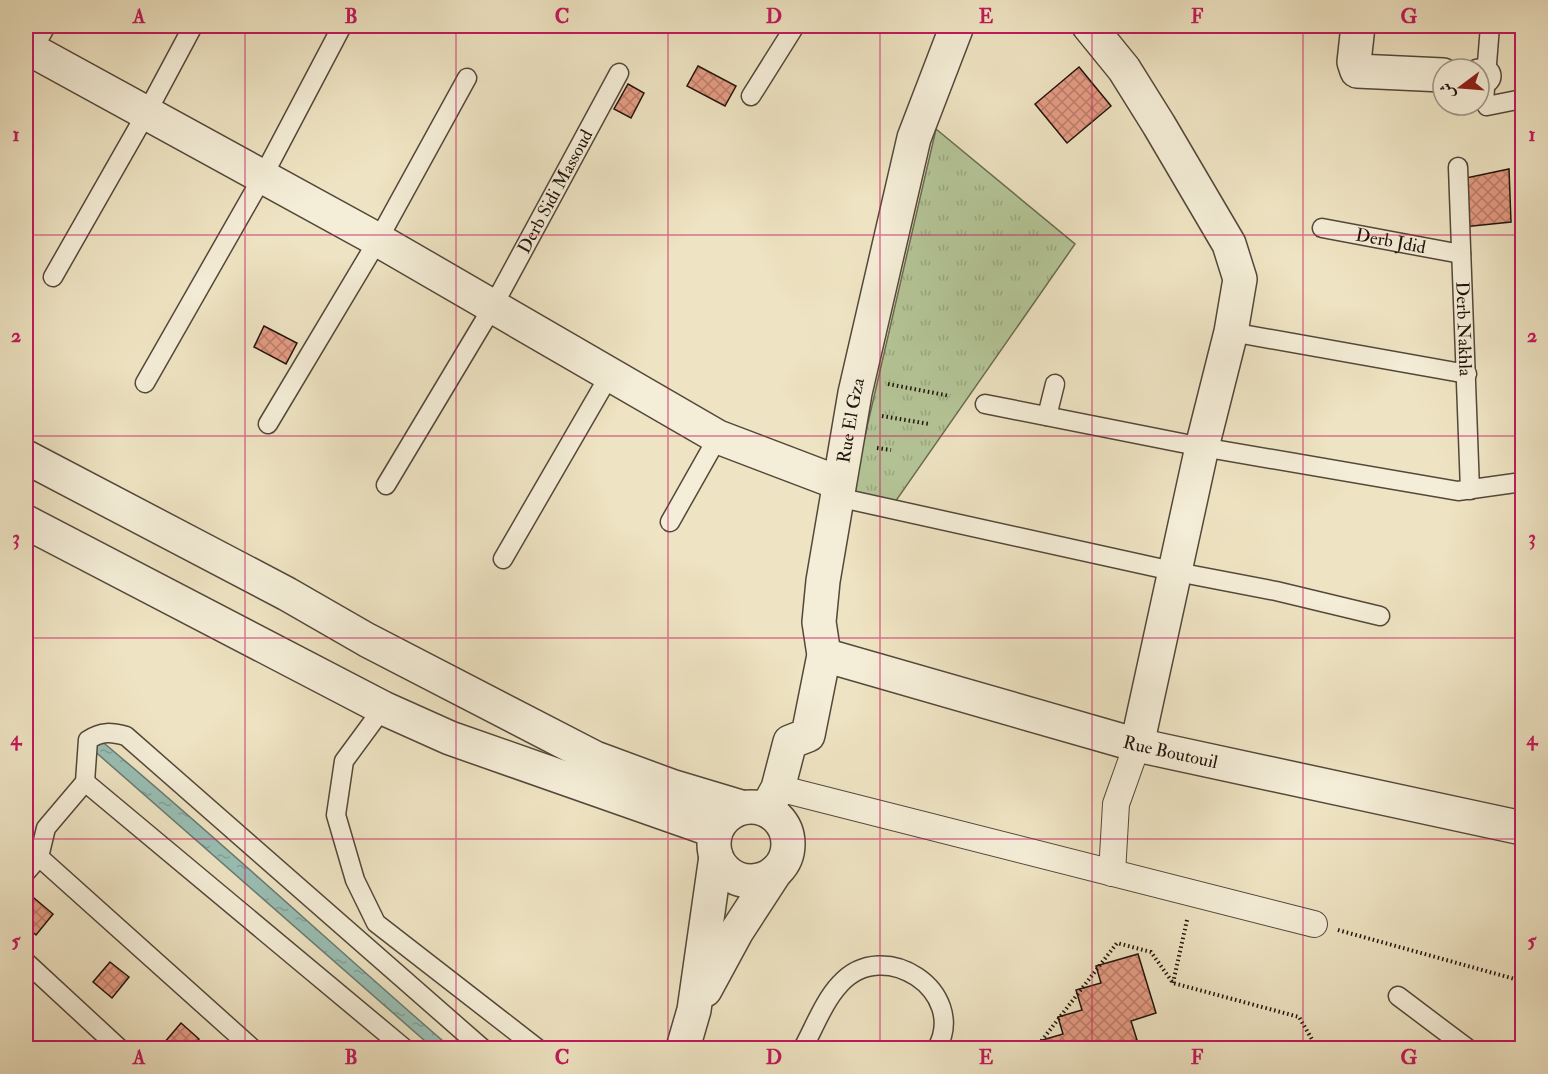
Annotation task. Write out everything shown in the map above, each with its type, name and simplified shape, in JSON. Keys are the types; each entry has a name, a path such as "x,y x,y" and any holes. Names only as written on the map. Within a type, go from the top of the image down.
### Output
{"street":[{"name":"Rue El Gza","path":"762,802 790,742 808,735 824,655 819,622 838,490 858,378 914,138 957,26"},
{"path":"1089,26 1124,69 1229,244 1240,279 1231,332 1202,447 1177,572 1137,746 1116,804 1112,873"},
{"path":"1359,26 1354,62 1357,71 1431,74"},
{"path":"32,46 378,240 609,376 718,437 838,490"},
{"path":"26,457 287,594 367,640 595,758 670,786 762,802 1112,873 1314,924"},
{"path":"26,522 383,708 450,738 716,844"},
{"name":"Rue Boutouil","path":"824,655 1137,746 1522,828"},
{"path":"683,1048 694,1010 716,844 726,816 762,802"},
{"path":"694,1010 737,932 784,860 788,846 785,831 778,819 762,802"},
{"path":"716,844 724,869 735,877 750,881 763,879 776,871"}],"lane":[{"path":"53,277 193,26"},
{"path":"145,383 263,176 342,26"},
{"path":"751,96 795,26"},
{"path":"1485,57 1490,26"},
{"name":"Derb Sidi Massoud","path":"386,485 492,308 619,73"},
{"path":"268,424 378,240 467,78"},
{"path":"1491,105 1522,99"},
{"name":"Derb Nakhla","path":"1458,167 1470,490"},
{"name":"Derb Jdid","path":"1322,228 1461,254"},
{"path":"1231,332 1467,374"},
{"path":"502,559 609,376"},
{"path":"1047,416 1055,384"},
{"path":"985,404 1202,447 1438,488 1470,490 1522,482"},
{"path":"670,522 718,437"},
{"path":"838,490 1177,572 1276,591 1380,616"},
{"path":"383,708 344,761 336,815 355,880 376,923 537,1048"},
{"path":"26,872 39,857 46,828 85,782 88,740 98,734 111,732 126,736 482,1048"},
{"path":"85,782 404,1048"},
{"path":"39,857 252,1048"},
{"path":"26,962 119,1048"},
{"path":"803,1048 840,984 861,969 886,965 903,968 918,976 932,989 940,1006 943,1025 937,1048"},
{"path":"1398,996 1467,1048"}],"path":[{"path":"858,378 950,396"},
{"path":"875,414 929,424"},
{"path":"1314,924 1522,981"},
{"path":"1173,983 1183,942"},
{"path":"1036,1048 1117,943 1151,951 1173,983 1299,1017 1317,1048"}],"green space":[{"path":"936,129 1075,244 893,505 851,496"}],"water":[{"path":"99,739 451,1048 433,1048 91,748"}],"building":[{"path":"698,66 736,86 725,106 687,86"},
{"path":"1079,67 1111,106 1067,143 1035,104"},
{"path":"628,84 644,93 631,118 614,109"},
{"path":"1509,169 1511,222 1463,227 1461,179"},
{"path":"264,326 297,343 286,364 254,347"},
{"path":"34,898 53,914 36,935 26,926 26,909"},
{"path":"1138,954 1156,1013 1131,1021 1137,1040 1114,1048 1041,1048 1039,1041 1063,1034 1058,1017 1082,1010 1076,990 1101,983 1096,966"},
{"path":"110,962 129,977 112,998 93,982"},
{"path":"181,1023 199,1039 191,1048 170,1048 164,1043"},
{"path":"1233,1043 1295,1046 1295,1048 1233,1048"}]}
